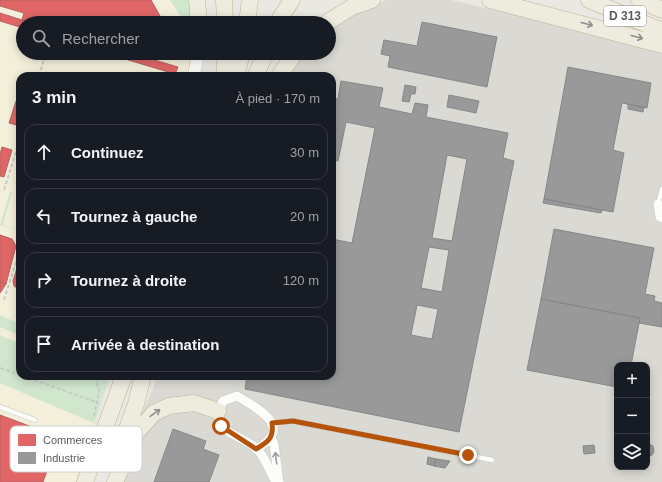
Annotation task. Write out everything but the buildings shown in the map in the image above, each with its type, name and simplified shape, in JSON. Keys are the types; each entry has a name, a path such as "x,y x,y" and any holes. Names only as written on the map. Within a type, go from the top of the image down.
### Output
{"highway":[{"path":"197,0 198,16"},
{"path":"224,0 225,16"},
{"path":"248,16 250,0"},
{"path":"282,16 292,0"},
{"path":"336,17 352,7 372,0"},
{"path":"490,0 662,44"},
{"path":"509,0 562,18"},
{"name":"D 313","path":"589,0 662,31"},
{"name":"D 313","path":"639,0 662,10"},
{"path":"224,72 225,60"},
{"path":"237,72 240,60"},
{"path":"258,72 262,60"},
{"path":"281,72 290,60"},
{"path":"100,426 105,405 122,380"},
{"path":"128,426 136,404 142,380"},
{"path":"136,404 149,380"},
{"path":"142,426 154,413 169,406 194,402 218,411"},
{"path":"85,482 88,472"},
{"path":"107,482 111,472"},
{"path":"115,482 119,472"}],"street":[{"path":"195,72 197,60"},
{"path":"658,204 660,217 662,218"},
{"path":"256,449 268,442 271,438 273,431 272,423 268,416 237,396 223,401 218,411 218,418 221,426 256,449 277,482"},
{"path":"271,438 274,444 277,482"}],"lane":[{"path":"658,204 662,189"},
{"path":"0,407 35,420"},
{"path":"272,423 293,421 492,460"}],"path":[{"path":"40,72 44,60"},
{"path":"4,190 16,152"},
{"path":"4,300 16,261"},
{"path":"0,368 16,374"},
{"path":"33,380 105,405"},
{"path":"96,380 105,405"},
{"path":"93,418 105,405"}],"shaded area":[{"path":"0,0 170,0 180,16 16,16 16,60 197,60 195,72 16,72 16,361 0,353"},
{"path":"387,0 451,0 615,38 662,54 662,482 113,482 117,472 142,472 142,426 137,426 156,380 336,380 336,72 289,72 297,60 336,60 336,20"},
{"path":"0,383 94,423 93,426 10,426 10,472 78,472 75,482 0,482"}],"green space":[{"path":"170,0 193,0 195,16 180,16"},
{"path":"10,192 12,192 3,225 16,230 0,225"},
{"path":"0,315 16,322 16,334 0,327"},
{"path":"0,335 16,342 16,380 109,380 94,423 0,383"}],"route":[{"path":"221,426 256,449 268,442 271,438 273,431 272,423 279,421 293,421 468,455"}]}
